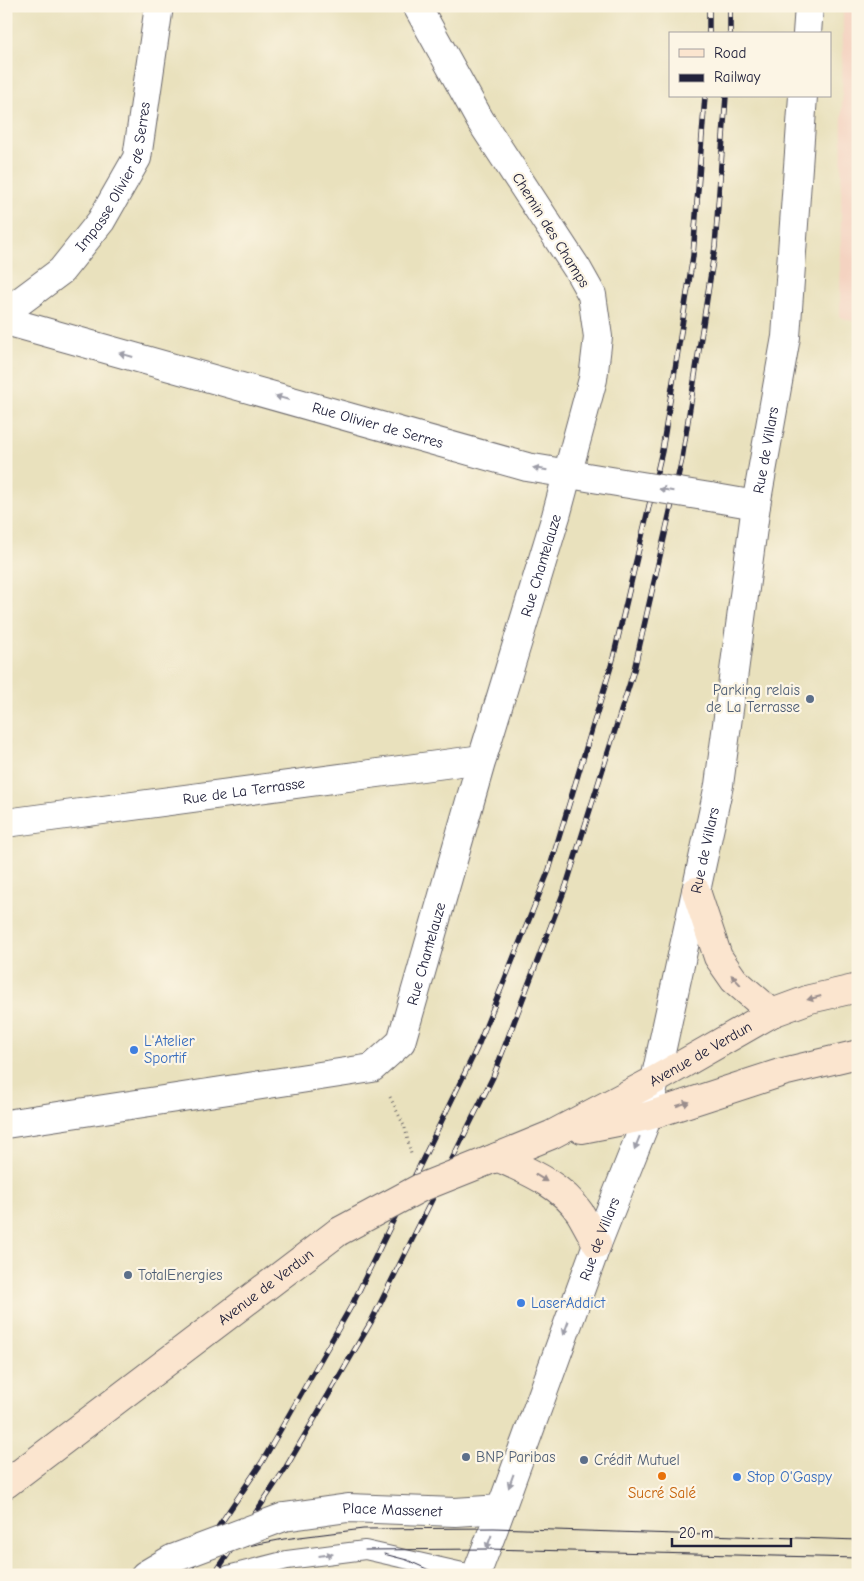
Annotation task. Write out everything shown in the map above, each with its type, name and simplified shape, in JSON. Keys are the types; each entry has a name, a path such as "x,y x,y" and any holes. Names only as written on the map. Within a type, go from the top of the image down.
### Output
{"main road":[{"path":"696,891 718,957 734,980 772,1013"},
{"name":"Avenue de Verdun","path":"6,1484 338,1232 420,1188 551,1135 656,1080 772,1013 810,999 858,988"},
{"name":"Avenue de Verdun","path":"551,1135 648,1116 783,1072 858,1054"},
{"path":"494,1159 536,1175 562,1192 579,1212 597,1244"}],"street":[{"name":"Impasse Olivier de Serres","path":"6,312 61,271 101,221 137,158 159,6"},
{"name":"Chemin des Champs","path":"417,6 480,120 578,270 592,295 598,337 593,379 567,474"},
{"path":"807,32 809,6"},
{"name":"Rue de Villars","path":"476,1575 597,1244 648,1116 656,1080 718,785 756,505 786,337 803,98"},
{"name":"Rue Olivier de Serres","path":"6,321 527,467 756,505"},
{"name":"Rue Chantelauze","path":"6,1124 372,1068 401,1042 482,759 567,474"},
{"name":"Rue de La Terrasse","path":"6,824 482,759"},
{"name":"Place Massenet","path":"145,1575 172,1559 284,1517 348,1508 456,1512 501,1509"}],"lane":[{"path":"228,1575 287,1560 365,1550 476,1575"}],"path":[{"path":"390,1097 405,1128"}],"shaded area":[{"path":"843,6 858,6 858,323 840,317"}],"tram line":[{"path":"163,1575 222,1551 284,1539 363,1529 494,1528 858,1540"},
{"path":"365,1550 487,1549 858,1558"},
{"path":"384,1554 407,1560 440,1575"}],"railway":[{"path":"709,6 709,32"},
{"path":"730,6 730,32"},
{"path":"186,1575 262,1462 353,1303 477,1048 549,870 612,663 662,451 693,256 705,98"},
{"path":"214,1575 285,1469 371,1322 493,1077 566,886 634,670 682,459 715,247 726,98"}],"place":[{"name":"Parking relais de La Terrasse","path":"810,699"},
{"name":"L'Atelier Sportif","path":"134,1050"},
{"name":"TotalEnergies","path":"128,1275"},
{"name":"LaserAddict","path":"521,1303"},
{"name":"BNP Paribas","path":"466,1457"},
{"name":"Crédit Mutuel","path":"584,1460"},
{"name":"Sucré Salé","path":"662,1476"},
{"name":"Stop O'Gaspy","path":"737,1477"}]}
